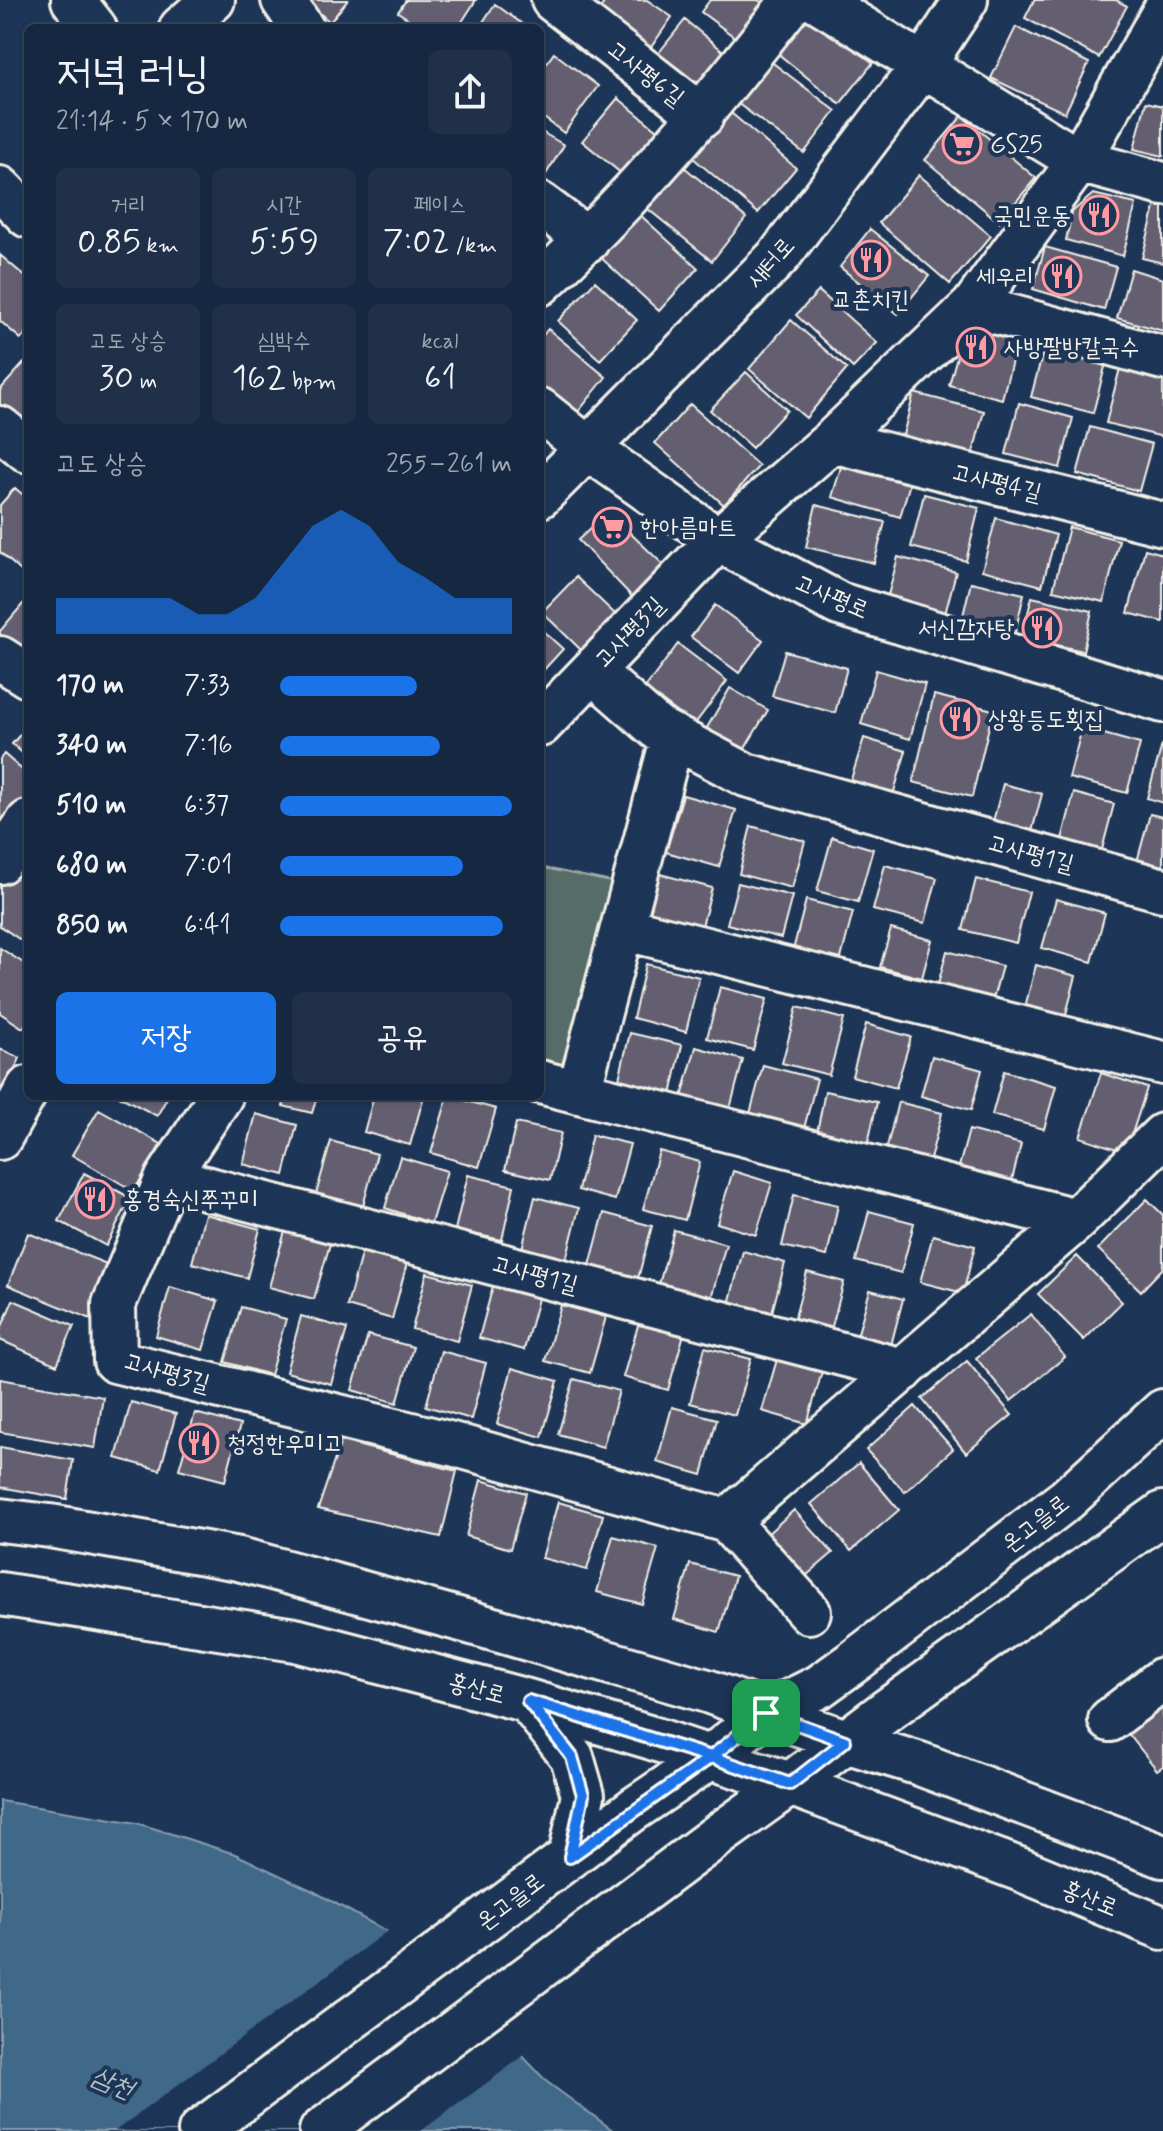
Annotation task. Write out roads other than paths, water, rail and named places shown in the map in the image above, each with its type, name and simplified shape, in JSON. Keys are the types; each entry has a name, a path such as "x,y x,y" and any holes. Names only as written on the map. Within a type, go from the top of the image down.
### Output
{"street":[{"path":"73,0 92,24"},
{"path":"186,24 213,0"},
{"path":"283,0 299,24"},
{"name":"고사평6길","path":"553,0 702,116"},
{"name":"고사평6길","path":"544,280 588,240 702,116 793,0"},
{"path":"817,0 1079,161 1163,184"},
{"name":"새터로","path":"544,492 779,256 924,64 966,0"},
{"path":"718,540 832,441 973,306 1079,161 1163,13"},
{"path":"544,207 588,240"},
{"path":"973,306 1163,358"},
{"name":"고사평로","path":"544,413 589,449 718,540 839,604 1163,701"},
{"name":"고사평4길","path":"832,441 1163,524"},
{"name":"고사평3길","path":"544,721 718,540"},
{"path":"0,658 24,673"},
{"name":"고사평1길","path":"592,671 657,728 746,775 1163,890"},
{"path":"673,736 622,928 559,1087 1076,1220"},
{"path":"622,928 1163,1063"},
{"path":"0,1138 24,1095"},
{"name":"고사평3길","path":"218,1100 167,1178 114,1304 115,1361 452,1444 727,1521"},
{"path":"809,1612 727,1521 1076,1220 1163,1135"},
{"name":"고사평1길","path":"167,1178 903,1370"},
{"name":"온고을로","path":"200,2131 634,1809 711,1757 766,1713 820,1686 868,1651 1067,1499 1163,1411"},
{"path":"321,2131 845,1741 1163,1513"},
{"path":"0,1520 239,1559 469,1622 692,1687 920,1764 1112,1834 1163,1856"},
{"name":"홍산로","path":"0,1594 295,1640 528,1701 790,1784 1019,1869 1163,1928"},
{"path":"1110,1720 1163,1679"},
{"path":"528,1701 572,1757 583,1795 570,1857"}],"water":[{"name":"삼천","path":"0,1801 137,1823 235,1854 313,1891 388,1932 448,1976 547,2082 614,2131 0,2131"}],"place":[{"name":"GS25","path":"962,144"},
{"name":"국민운동","path":"1099,215"},
{"name":"교촌치킨","path":"871,260"},
{"name":"세우리","path":"1062,276"},
{"name":"사방팔방칼국수","path":"976,347"},
{"name":"한아름마트","path":"612,527"},
{"name":"서신감자탕","path":"1042,628"},
{"name":"상왕등도횟집","path":"960,719"},
{"name":"홍경숙신쭈꾸미","path":"95,1199"},
{"name":"청정한우미고","path":"199,1443"}]}
